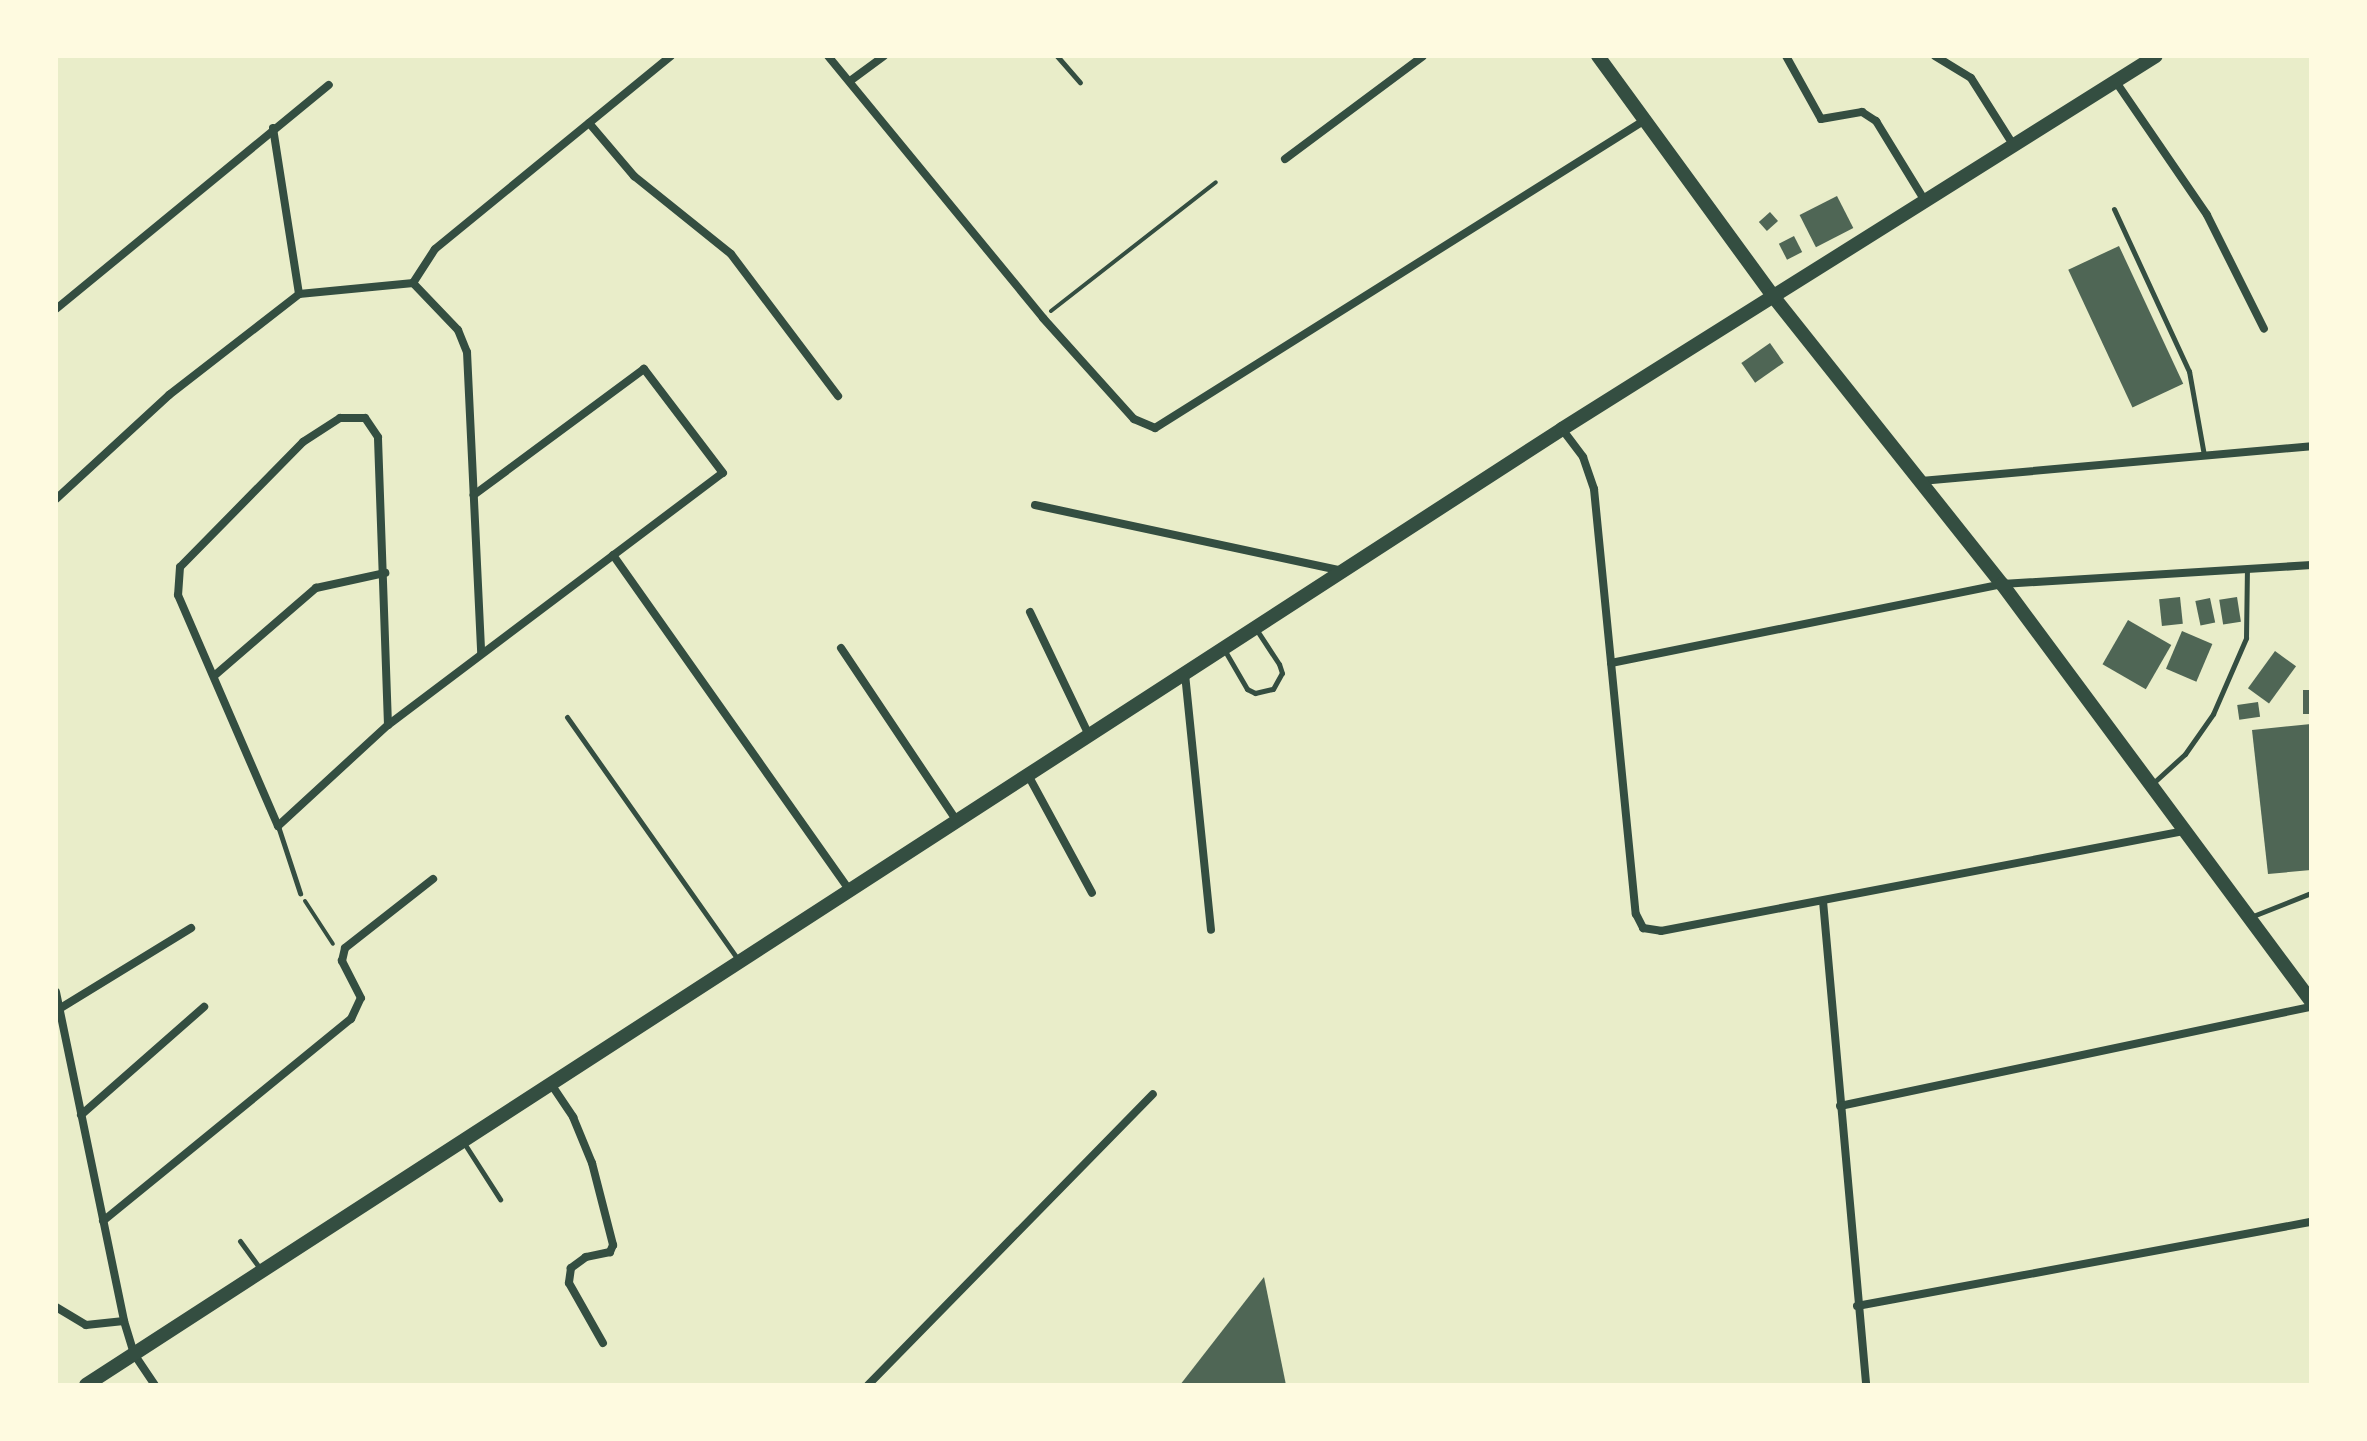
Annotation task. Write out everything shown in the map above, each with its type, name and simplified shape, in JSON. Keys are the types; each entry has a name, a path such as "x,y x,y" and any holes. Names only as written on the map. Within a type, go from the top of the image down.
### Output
{"street":[{"path":"413,283 435,249 671,56"},
{"path":"828,56 1043,318 1134,419 1147,427 1162,426 1645,120"},
{"path":"850,81 884,56"},
{"path":"1285,159 1423,56"},
{"path":"1598,56 1772,295 2002,584 2311,1004 1840,1106"},
{"path":"1786,56 1821,119 1862,112 1876,121 1925,201"},
{"path":"1935,56 1971,78 2014,146"},
{"path":"86,1385 1562,429 2116,82 2138,61 2156,56"},
{"path":"2116,82 2207,215 2264,329"},
{"path":"56,309 329,85"},
{"path":"589,123 634,176 731,254 838,396"},
{"path":"273,128 299,294"},
{"path":"56,499 169,395 299,294 413,283"},
{"path":"413,283 464,341 481,654"},
{"path":"388,725 378,437 374,426 353,415 303,442 185,558 177,577 178,595 278,826 388,725 723,473 644,369 474,495"},
{"path":"1562,429 1583,457 1594,489 1636,914 1643,928 1661,931 2184,831"},
{"path":"1921,481 2311,446"},
{"path":"1035,505 1343,571"},
{"path":"613,555 849,890"},
{"path":"1611,663 2002,584 2311,565"},
{"path":"214,676 316,588 385,573"},
{"path":"1030,612 1089,735"},
{"path":"841,648 957,821"},
{"path":"1185,674 1211,930"},
{"path":"1028,775 1092,893"},
{"path":"103,1221 351,1019 361,998 342,955 350,942 433,879"},
{"path":"1823,901 1866,1385"},
{"path":"59,1009 191,928"},
{"path":"56,992 124,1321 134,1354 155,1385"},
{"path":"81,1115 204,1007"},
{"path":"551,1084 573,1117 592,1163 613,1245 610,1252 586,1257 571,1268 569,1283 603,1343"},
{"path":"868,1385 1153,1094"},
{"path":"1857,1306 2311,1222"},
{"path":"56,1307 86,1325 124,1321"}],"lane":[{"path":"1057,56 1080,82"},
{"path":"2114,209 2189,371 2204,455"},
{"path":"2150,785 2185,754 2213,714 2246,638 2247,569"},
{"path":"1224,649 1247,689 1255,693 1273,689 1282,673 1255,628"},
{"path":"567,717 740,962"},
{"path":"278,826 300,893"},
{"path":"2249,918 2311,893"},
{"path":"463,1141 500,1199"},
{"path":"240,1241 261,1271"}],"path":[{"path":"1043,318 1216,182"},
{"path":"300,893 342,955"}],"building":[{"path":"1837,196 1853,228 1816,247 1800,215"},
{"path":"1770,212 1778,221 1767,231 1759,222"},
{"path":"1794,236 1802,252 1787,260 1779,244"},
{"path":"2119,246 2183,384 2132,407 2068,270"},
{"path":"1770,343 1784,363 1755,383 1741,363"},
{"path":"2180,597 2183,624 2162,626 2159,599"},
{"path":"2237,597 2241,622 2223,625 2219,600"},
{"path":"2210,598 2215,622 2201,626 2195,601"},
{"path":"2128,620 2171,645 2146,689 2102,664"},
{"path":"2182,631 2212,644 2196,682 2166,669"},
{"path":"2275,651 2296,666 2269,703 2248,688"},
{"path":"2303,690 2311,690 2311,714 2303,714"},
{"path":"2258,702 2260,717 2239,720 2237,705"},
{"path":"2311,724 2311,870 2268,874 2252,730"},
{"path":"1264,1277 1286,1385 1180,1385"}]}
